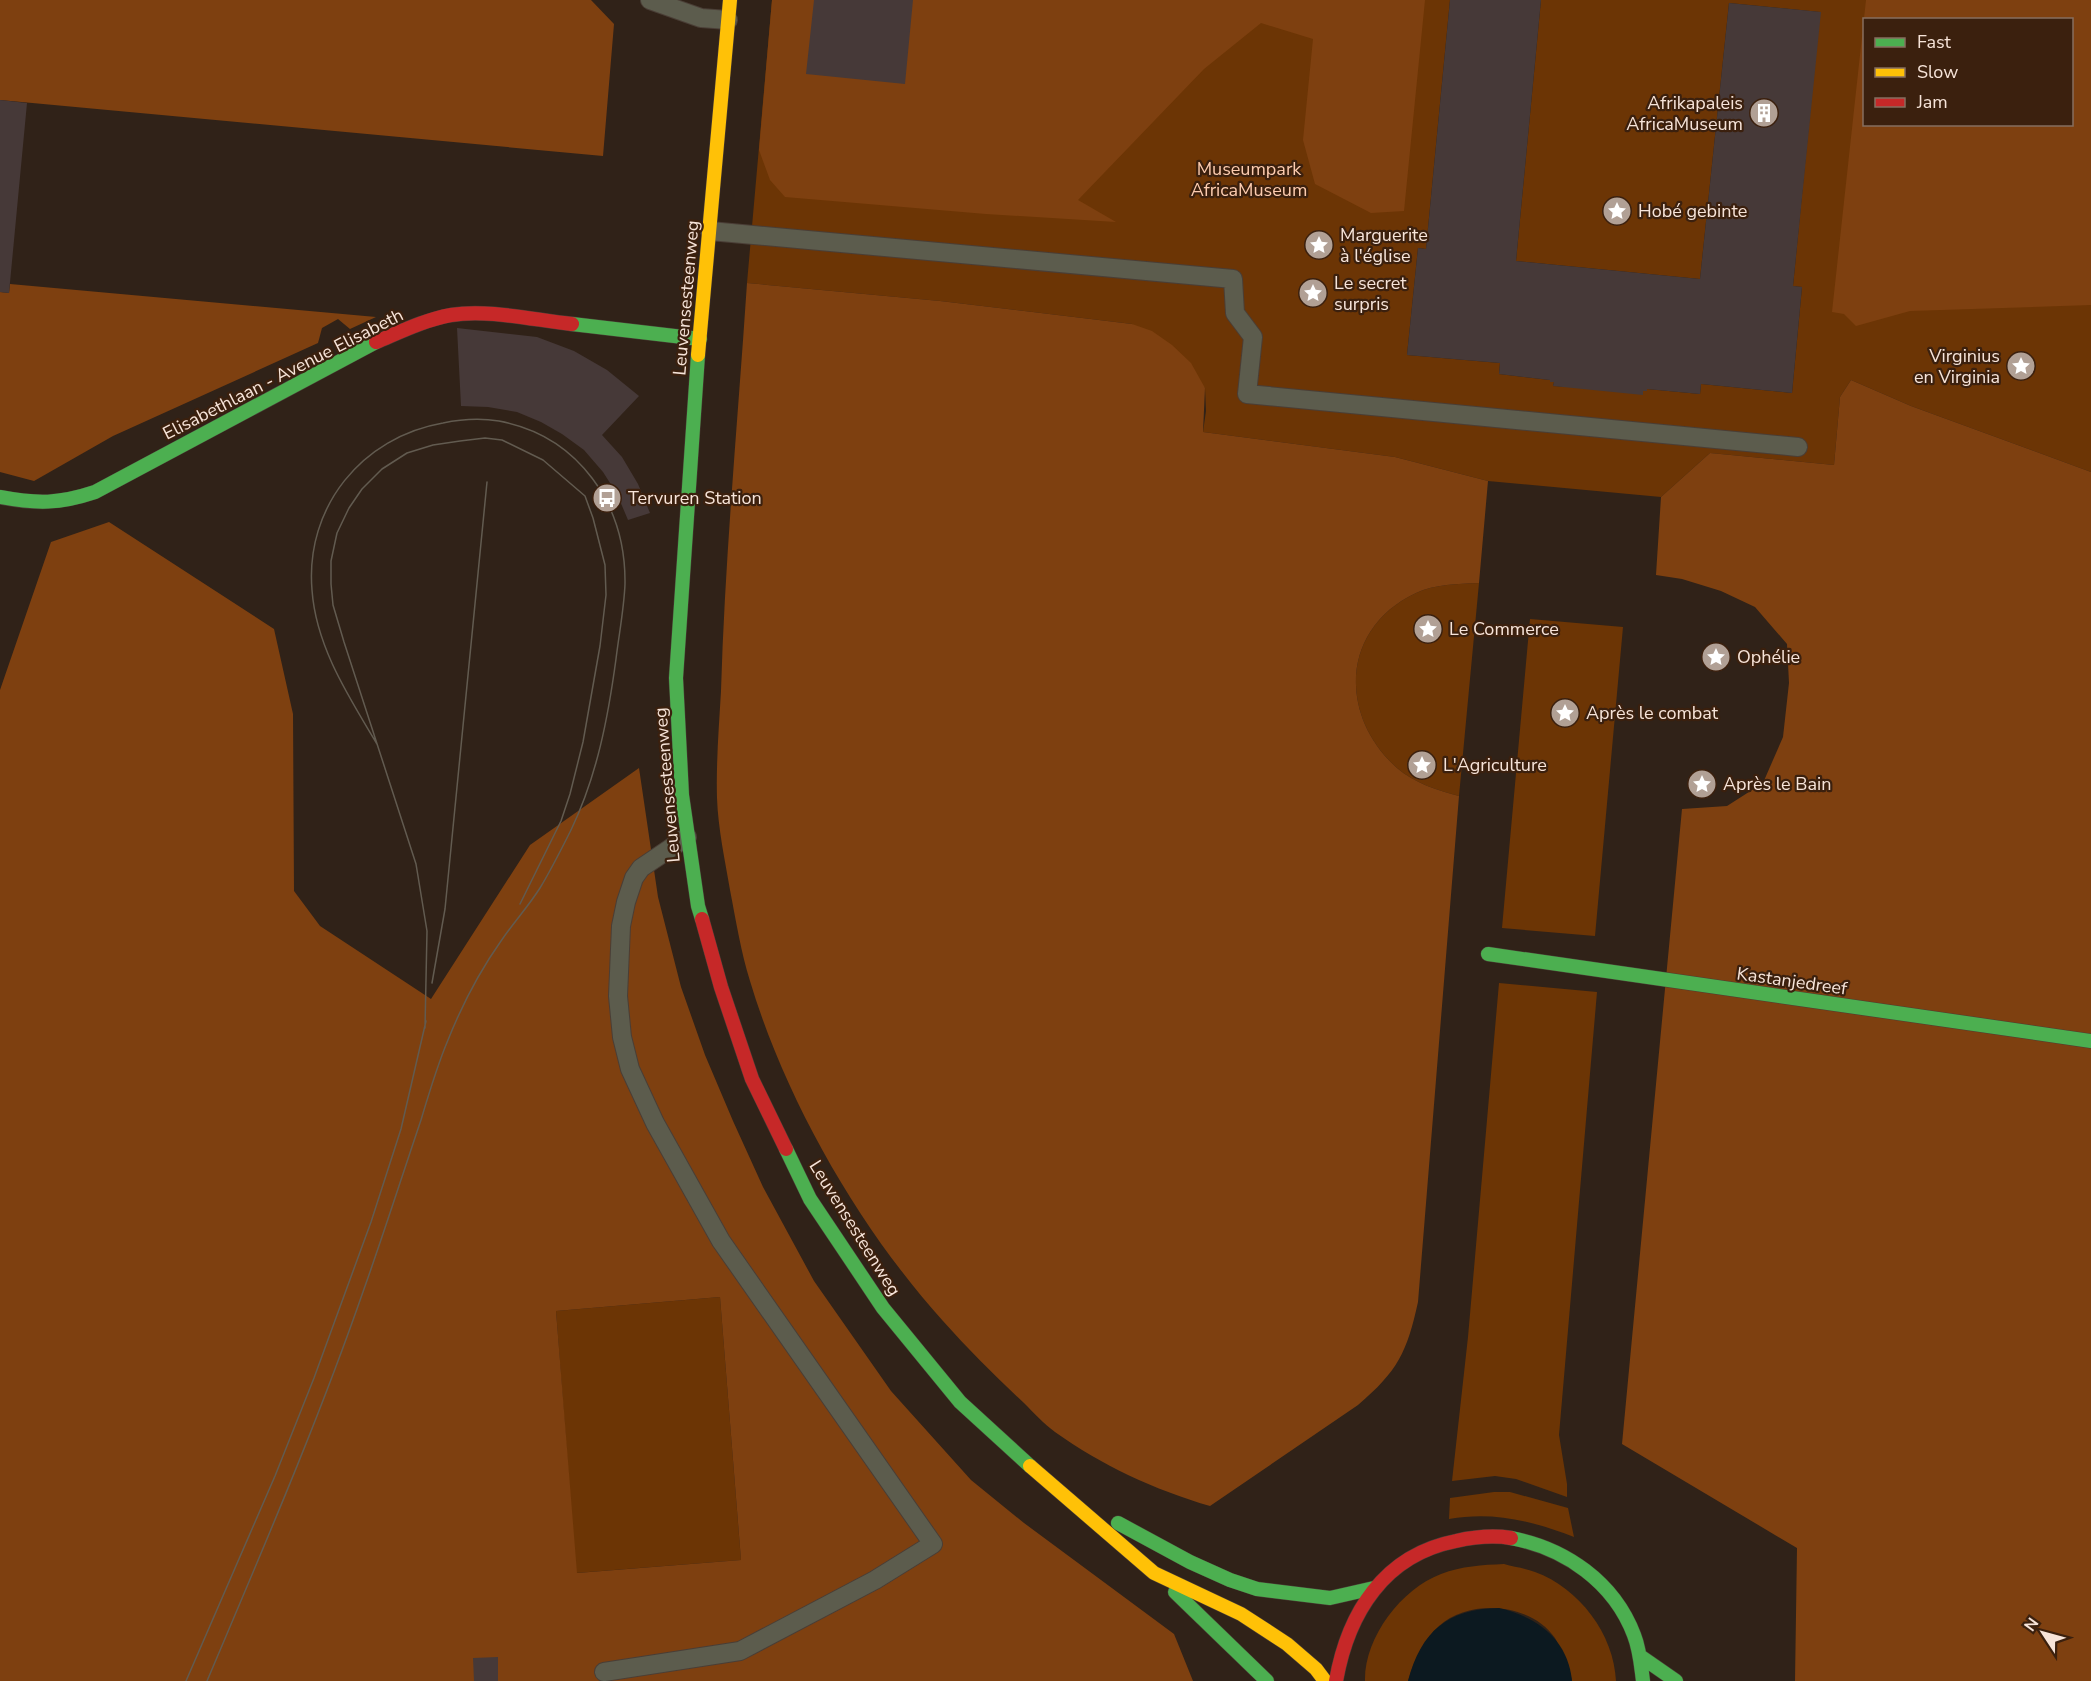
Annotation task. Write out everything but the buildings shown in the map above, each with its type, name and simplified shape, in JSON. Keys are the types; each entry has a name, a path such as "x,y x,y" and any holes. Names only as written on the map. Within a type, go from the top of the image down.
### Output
{"main road":[{"name":"Leuvensesteenweg","path":"730,0 693,415 676,678 682,795 698,906 721,987 752,1079 810,1198 842,1250 883,1308 960,1402 1008,1447 1154,1572 1241,1614 1287,1644 1316,1669 1325,1681"},
{"name":"Elisabethlaan - Avenue Elisabeth","path":"0,497 37,505 55,504 95,492 374,343 426,321 452,315 482,314 700,339"},
{"name":"Kastanjedreef","path":"1488,954 2091,1041"},
{"name":"Leuvensesteenweg","path":"1058,1490 1190,1562 1257,1589 1330,1598 1374,1588"},
{"path":"1336,1681 1345,1638 1358,1612 1374,1588 1399,1565 1429,1548 1465,1538 1502,1536 1539,1544 1573,1560 1602,1583 1619,1605 1632,1630 1640,1656 1643,1681"},
{"path":"1154,1572 1267,1681"},
{"path":"1640,1656 1676,1681"}],"lane":[{"path":"650,0 702,18 728,20"},
{"path":"710,231 1233,279 1235,313 1253,337 1247,394 1798,447"},
{"path":"604,1672 740,1651 875,1580 933,1544 721,1241 655,1123 630,1069 622,1037 618,996 621,926 626,902 634,878 641,868 687,837"}],"green space":[{"name":"Museumpark AfricaMuseum","path":"772,0 1450,0 1426,249 1418,248 1407,355 1500,363 1499,374 1550,380 1554,382 1553,386 1647,391 1647,389 1700,394 1701,384 1792,393 1802,287 1793,286 1820,12 1729,3 1700,279 1516,261 1541,0 2091,0 2091,472 1911,406 1851,380 1840,397 1834,465 1710,453 1661,497 1488,481 1395,457 1203,432 1206,411 1205,388 1132,324 940,301 747,283"},
{"path":"1479,583 1459,796 1411,778 1397,768 1378,747 1365,723 1357,699 1356,674 1361,650 1373,628 1391,608 1416,593 1431,588"},
{"path":"1530,619 1623,627 1595,936 1502,928"},
{"path":"1499,983 1597,992 1559,1435 1567,1497 1516,1479 1495,1476 1452,1481 1468,1337"},
{"path":"720,1297 741,1560 576,1573 556,1311"},
{"path":"1510,1492 1568,1508 1574,1537 1513,1519 1481,1516 1449,1519 1450,1498"},
{"path":"1504,1564 1551,1579 1579,1601 1601,1630 1609,1646 1616,1681 1572,1681 1555,1638 1544,1626 1516,1611 1483,1608 1452,1617 1439,1626 1420,1651 1408,1681 1365,1681 1366,1665 1378,1632 1399,1603 1412,1591 1426,1581 1449,1571 1472,1566"}],"shaded area":[{"path":"0,0 591,0 614,24 603,156 0,100"},
{"path":"772,0 1425,0 1404,211 1371,213 1315,184 1303,140 1313,39 1261,23 1204,69 1078,200 1116,222 986,214 785,197 770,180 759,150"},
{"path":"1866,0 2091,0 2091,305 1910,311 1856,326 1844,314 1832,312 1863,28 1863,126 2073,126 2073,18 1864,18"},
{"path":"747,283 940,301 1132,324 1152,331 1172,345 1191,363 1205,388 1203,432 1395,457 1488,481 1479,583 1431,588 1416,593 1391,608 1373,628 1361,650 1356,674 1357,699 1365,723 1378,747 1397,768 1411,778 1459,796 1418,1302 1410,1334 1392,1371 1372,1393 1358,1405 1210,1506 1169,1492 1110,1466 1055,1432 953,1332 912,1285 855,1205 805,1117 765,1026 750,981 739,936 722,844 717,798 725,589"},
{"path":"10,284 376,317 350,329 338,319 322,328 318,343 113,436 34,481 0,472 0,292 9,293"},
{"path":"1851,380 1911,406 2091,472 2091,1681 1795,1681 1797,1548 1622,1444 1682,809 1727,806 1763,783 1783,737 1789,683 1787,644 1755,607 1721,591 1682,579 1656,575 1661,497 1710,453 1834,465 1840,397"},
{"path":"109,522 274,629 293,714 294,891 320,926 431,999 530,845 639,768 658,897 681,987 705,1055 733,1121 763,1187 814,1281 891,1391 971,1480 1024,1523 1174,1634 1193,1681 0,1681 0,690 51,542","holes":["720,1297 741,1560 577,1573 556,1311"]},
{"path":"1499,1608 1526,1617 1548,1632 1564,1653 1572,1681 1408,1681 1421,1649 1439,1626 1465,1613"}],"tram line":[{"path":"207,1681 328,1388 453,1027 485,965 552,867 580,810 595,768 609,703 624,603 623,555 617,527 607,502 592,478 574,458 553,442 527,429 485,419 450,422 414,431 387,443 364,460 344,481 329,504 318,531 312,560 315,611 320,632 336,671 377,744"},
{"path":"425,1028 427,931 416,864 333,605 331,561 337,533 349,508 362,489 382,469 407,453 433,445 485,438 502,440 543,460 585,496 605,565 606,595 600,646 583,742 570,794 561,821 520,904"},
{"path":"432,983 445,909 487,482"},
{"path":"186,1681 275,1476 314,1378 371,1222 401,1129 426,1021"}],"traffic: fast":[{"path":"572,324 700,339"},
{"path":"0,497 48,502 95,492 376,342"},
{"path":"698,355 676,678 682,795 698,906 702,919"},
{"path":"1488,954 2091,1041"},
{"path":"786,1149 810,1199 883,1308 960,1402 1030,1466"},
{"path":"1118,1523 1190,1562 1257,1589 1330,1598 1374,1588"},
{"path":"1511,1538 1531,1543 1568,1559 1601,1584 1614,1599 1634,1635 1643,1681"},
{"path":"1175,1592 1267,1681"},
{"path":"1640,1656 1676,1681"}],"traffic: slow":[{"path":"698,355 730,0"},
{"path":"1030,1466 1154,1573 1241,1614 1287,1644 1316,1669 1325,1681"}],"traffic: jam":[{"path":"376,342 431,320 451,315 496,314 572,324"},
{"path":"702,919 721,987 752,1079 786,1149"},
{"path":"1336,1681 1350,1632 1360,1611 1390,1574 1409,1559 1431,1548 1476,1538 1511,1538"}],"place":[{"name":"Afrikapaleis AfricaMuseum","path":"1764,113"},
{"name":"Hobé gebinte","path":"1617,211"},
{"name":"Marguerite à l'église","path":"1319,245"},
{"name":"Le secret surpris","path":"1313,293"},
{"name":"Virginius en Virginia","path":"2021,366"},
{"name":"Tervuren Station","path":"607,498"},
{"name":"Le Commerce","path":"1428,629"},
{"name":"Ophélie","path":"1716,657"},
{"name":"Après le combat","path":"1565,713"},
{"name":"L'Agriculture","path":"1422,765"},
{"name":"Après le Bain","path":"1702,784"}]}
